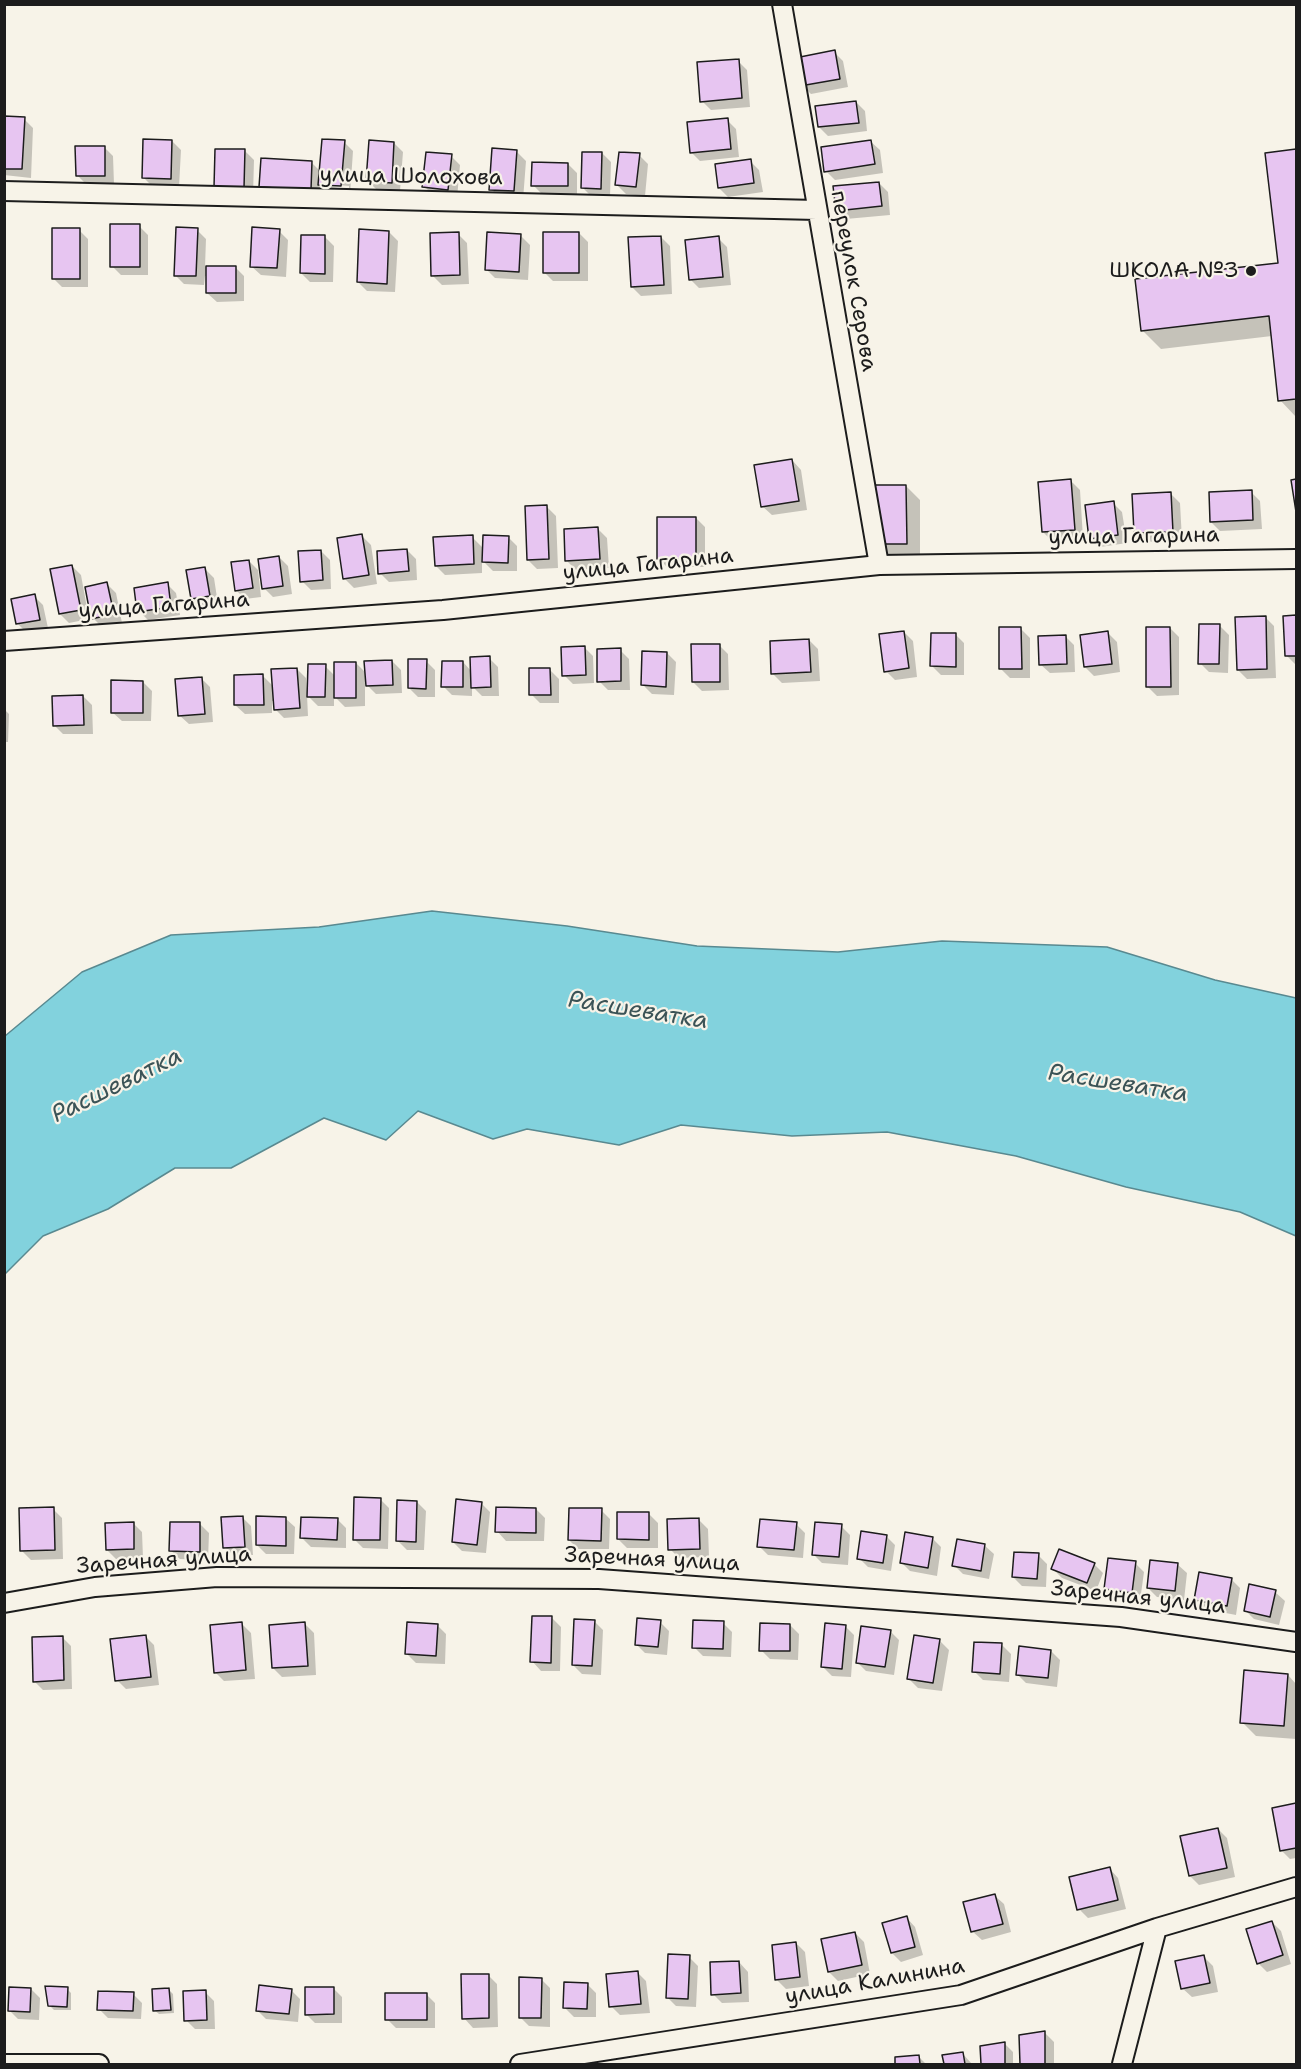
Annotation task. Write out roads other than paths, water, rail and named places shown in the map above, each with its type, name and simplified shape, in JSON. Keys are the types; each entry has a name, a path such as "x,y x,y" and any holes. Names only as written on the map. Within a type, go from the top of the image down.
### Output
{"street":[{"name":"переулок Серова","path":"782,4 879,565"},
{"name":"улица Шолохова","path":"4,191 817,210"},
{"name":"улица Гагарина","path":"4,641 443,610 879,565 1296,559"},
{"name":"Заречная улица","path":"4,1603 95,1587 217,1577 598,1579 1121,1617 1296,1642"},
{"name":"улица Калинина","path":"520,2064 961,1995 1157,1928 1296,1887"},
{"path":"1122,2064 1157,1928"},
{"path":"4,2064 99,2064"}],"water":[{"name":"Расшеватка","path":"432,911 567,926 697,946 838,952 942,941 1107,947 1215,980 1296,998 1296,1236 1240,1212 1126,1187 1016,1156 887,1132 792,1136 681,1125 619,1145 527,1129 493,1139 418,1111 386,1140 324,1118 231,1168 175,1168 108,1209 43,1236 5,1274 5,1036 82,972 171,935 319,927"}],"place":[{"name":"ШКОЛА №3","path":"1251,271"}]}
